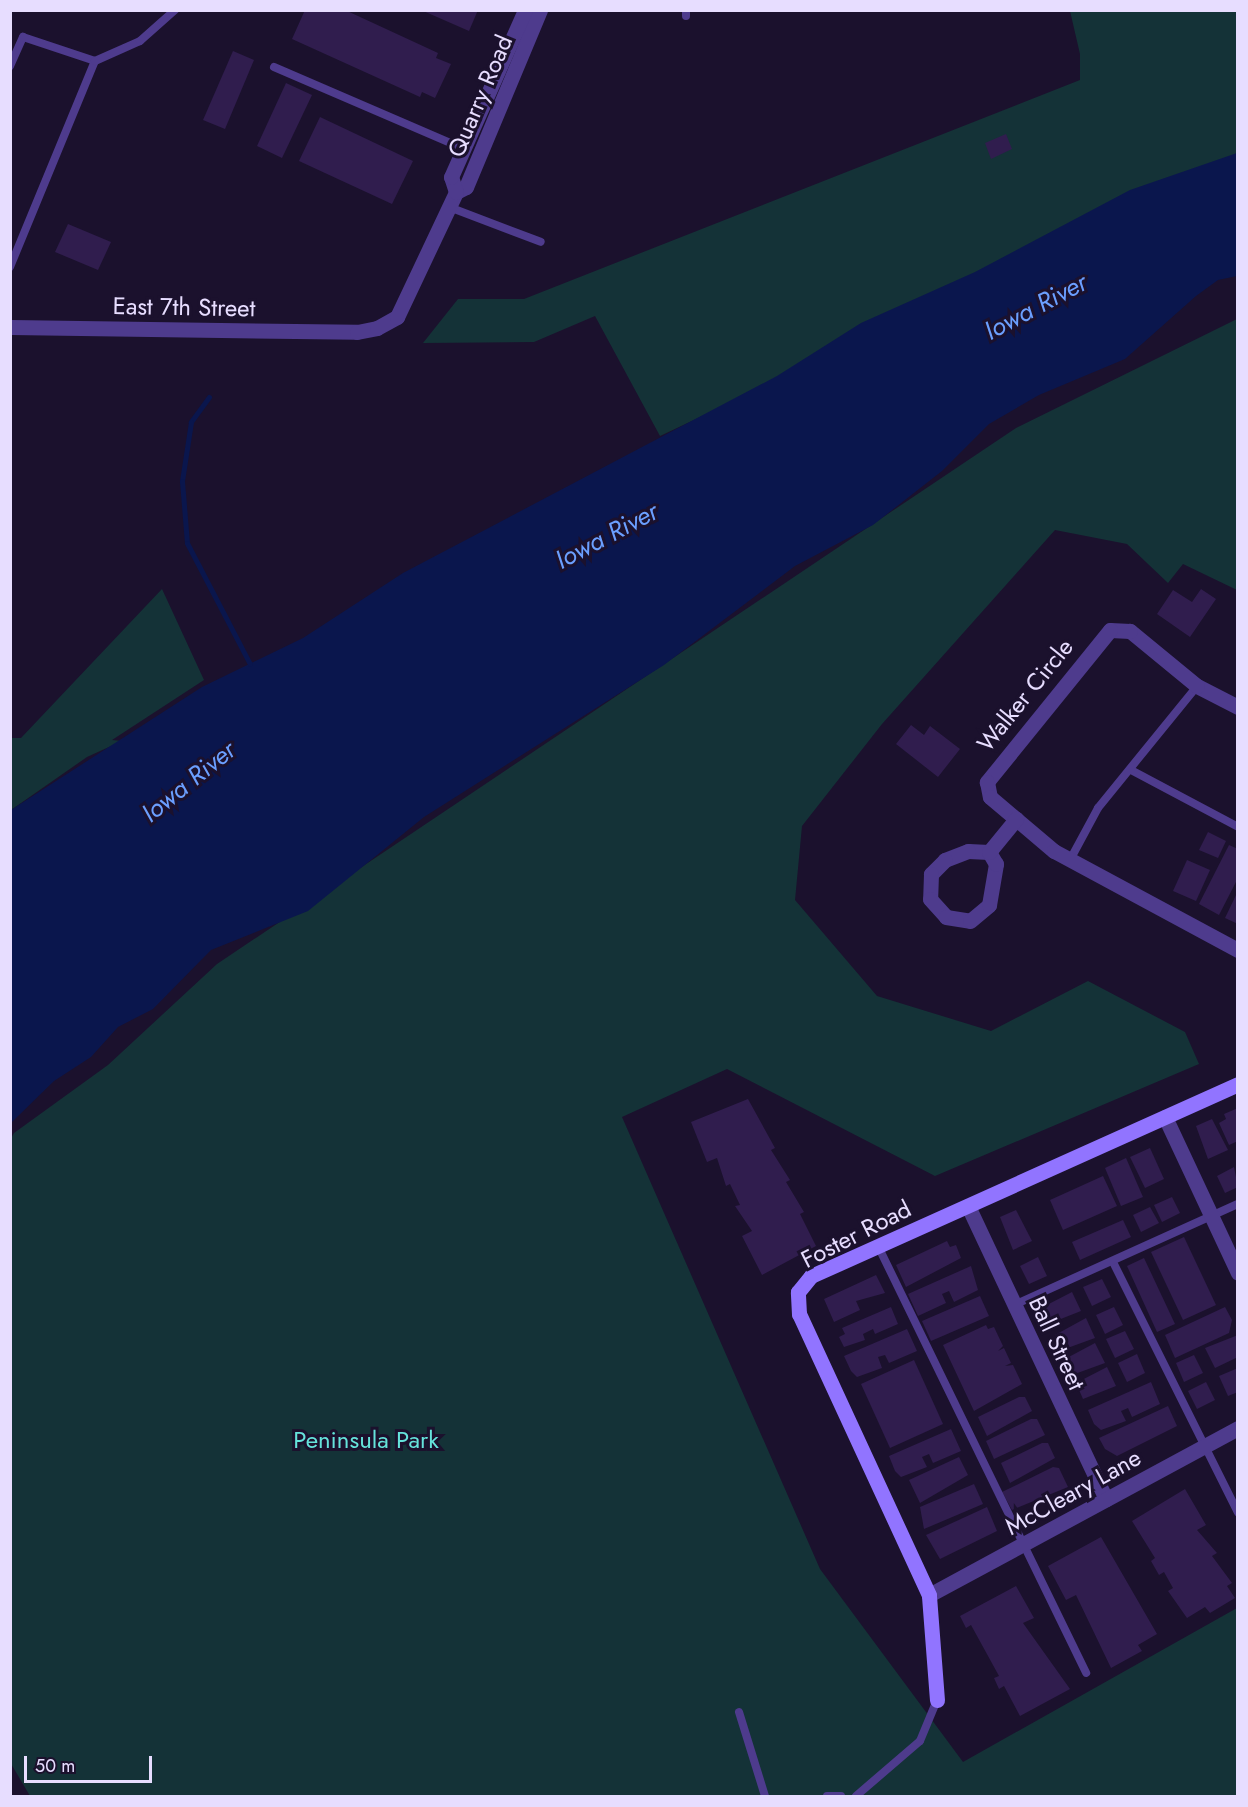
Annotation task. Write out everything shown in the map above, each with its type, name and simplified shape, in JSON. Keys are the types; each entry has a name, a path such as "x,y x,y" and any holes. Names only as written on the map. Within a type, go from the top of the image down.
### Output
{"street":[{"name":"Quarry Road","path":"456,192 451,177 525,10"},
{"name":"Quarry Road","path":"357,332 377,328 396,317 456,192 466,187 540,10"},
{"name":"East 7th Street","path":"10,327 357,332"},
{"name":"Walker Circle","path":"1238,706 1197,686 1138,636 1110,630 988,777 990,797 1070,860 1238,950"},
{"path":"989,852 1016,819"},
{"path":"968,851 989,852 996,864 989,905 970,921 946,918 930,899 931,874 945,860 968,851"},
{"name":"Foster Road","path":"937,1701 929,1595 799,1314 798,1292 811,1276 1238,1084"},
{"path":"1165,1117 1238,1273"},
{"name":"Ball Street","path":"968,1206 1106,1499"},
{"name":"McCleary Lane","path":"929,1595 1238,1428"}],"lane":[{"path":"10,66 23,37 95,61 140,41 175,10"},
{"path":"10,267 95,61"},
{"path":"274,67 464,149"},
{"path":"449,207 541,242"},
{"path":"1070,860 1098,808 1197,686"},
{"path":"1131,770 1238,827"},
{"path":"1014,1305 1238,1204"},
{"path":"878,1246 1021,1546 1086,1672"},
{"path":"1113,1262 1238,1513"},
{"path":"856,1797 920,1741 937,1701"},
{"path":"739,1712 765,1797"},
{"path":"827,1797 841,1797"}],"green space":[{"path":"1070,11 1237,11 1237,164 660,436 595,316 534,342 423,343 458,299 524,299 1080,80 1080,54"},
{"name":"Peninsula Park","path":"1237,319 1237,590 1183,564 1168,583 1127,544 1055,530 882,724 802,826 795,900 877,996 991,1031 1088,981 1185,1032 1199,1064 935,1176 727,1069 622,1117 820,1569 963,1762 1237,1608 1237,1796 30,1796 10,1762 10,1140 14,1133 108,1065 217,964 1016,428"},
{"path":"162,589 204,680 112,740 122,741 87,757 11,810 11,738 21,738"}],"water":[{"name":"Iowa River","path":"1237,153 1237,276 1218,280 1196,296 1125,359 1039,395 989,424 942,471 873,525 795,566 664,665 424,817 308,911 211,950 153,1009 118,1027 91,1057 54,1081 11,1123 11,810 202,687 303,638 403,573 777,376 861,323 975,272 1130,190"}],"building":[{"path":"305,10 345,10 438,53 436,58 451,64 435,98 422,92 420,97 292,39"},
{"path":"421,10 478,10 469,31"},
{"path":"233,51 254,60 225,129 203,120"},
{"path":"286,83 312,95 282,158 257,146"},
{"path":"320,117 413,161 392,204 299,161"},
{"path":"1006,134 1012,149 991,159 985,143"},
{"path":"68,224 111,242 98,270 55,252"},
{"path":"1201,589 1216,599 1190,637 1157,614 1173,590 1192,602"},
{"path":"911,725 924,735 930,726 960,749 938,777 896,744"},
{"path":"1208,832 1226,841 1218,858 1199,850"},
{"path":"1229,845 1238,849 1238,878 1219,915 1199,904"},
{"path":"1187,860 1210,870 1196,901 1173,891"},
{"path":"1238,891 1238,924 1225,918"},
{"path":"748,1099 775,1148 771,1150 790,1180 786,1182 804,1212 800,1214 816,1246 762,1275 742,1236 752,1231 735,1206 740,1205 730,1184 726,1186 717,1158 707,1162 691,1122"},
{"path":"1238,1108 1238,1141 1229,1145 1219,1123 1226,1119 1224,1114"},
{"path":"1212,1119 1228,1150 1208,1159 1196,1126"},
{"path":"1150,1148 1164,1179 1145,1188 1130,1157"},
{"path":"1126,1158 1143,1197 1121,1206 1105,1168"},
{"path":"1234,1167 1238,1187 1225,1193 1217,1176"},
{"path":"1103,1176 1117,1206 1063,1230 1050,1200"},
{"path":"1172,1197 1180,1213 1162,1222 1154,1205"},
{"path":"1150,1207 1159,1223 1141,1232 1133,1215"},
{"path":"1016,1210 1032,1241 1013,1250 1000,1217"},
{"path":"1123,1220 1131,1237 1080,1260 1072,1242"},
{"path":"1184,1237 1216,1305 1183,1320 1151,1252"},
{"path":"947,1241 950,1247 956,1245 961,1258 906,1287 896,1265"},
{"path":"1038,1257 1047,1276 1029,1284 1020,1266"},
{"path":"1144,1258 1175,1324 1157,1332 1127,1266"},
{"path":"971,1266 978,1290 954,1302 949,1291 942,1294 946,1303 918,1316 908,1294"},
{"path":"876,1275 885,1293 856,1301 860,1310 834,1322 824,1299"},
{"path":"1102,1279 1111,1297 1092,1306 1083,1287"},
{"path":"1072,1292 1081,1311 1048,1324 1041,1308"},
{"path":"980,1296 989,1316 931,1341 922,1321"},
{"path":"891,1307 898,1324 875,1334 873,1329 863,1334 865,1340 844,1347 839,1337 845,1334 842,1328"},
{"path":"1114,1307 1123,1325 1105,1334 1096,1315"},
{"path":"1225,1307 1232,1320 1229,1333 1175,1358 1165,1335"},
{"path":"1086,1318 1095,1338 1062,1350 1055,1335"},
{"path":"986,1325 988,1329 994,1327 1003,1346 998,1351 1004,1348 1011,1363 1005,1366 1013,1365 1022,1384 974,1411 943,1345"},
{"path":"907,1329 917,1351 889,1363 885,1355 878,1357 882,1368 857,1377 851,1371 844,1356"},
{"path":"1125,1331 1134,1349 1115,1358 1106,1339"},
{"path":"1238,1335 1238,1357 1215,1368 1205,1348"},
{"path":"1095,1343 1105,1363 1072,1375 1065,1359"},
{"path":"1137,1354 1145,1373 1127,1382 1118,1363"},
{"path":"1194,1355 1203,1373 1184,1382 1176,1363"},
{"path":"914,1360 943,1424 890,1448 861,1384"},
{"path":"1107,1367 1116,1386 1083,1399 1076,1383"},
{"path":"1238,1368 1238,1392 1228,1396 1219,1376"},
{"path":"1151,1382 1160,1404 1132,1417 1128,1408 1121,1411 1126,1421 1101,1430 1094,1424 1088,1410"},
{"path":"1206,1382 1215,1400 1197,1409 1188,1391"},
{"path":"1019,1397 1025,1397 1032,1411 987,1436 978,1417"},
{"path":"1168,1406 1177,1426 1117,1456 1105,1449 1099,1438"},
{"path":"1031,1419 1037,1419 1045,1435 994,1459 986,1441"},
{"path":"951,1429 961,1451 933,1463 929,1454 922,1457 927,1467 901,1477 895,1471 889,1456"},
{"path":"1042,1443 1048,1443 1055,1458 1010,1483 1001,1463"},
{"path":"959,1457 968,1475 920,1503 909,1480"},
{"path":"1053,1467 1059,1468 1068,1487 1012,1510 1002,1492"},
{"path":"974,1484 983,1504 924,1529 920,1507"},
{"path":"1185,1489 1206,1525 1197,1530 1217,1553 1212,1556 1232,1583 1227,1586 1235,1598 1210,1613 1205,1607 1187,1618 1168,1591 1173,1588 1164,1572 1159,1575 1151,1561 1155,1558 1132,1521"},
{"path":"987,1507 997,1531 940,1559 926,1535"},
{"path":"1101,1537 1157,1634 1138,1645 1142,1651 1111,1668 1076,1595 1066,1600 1048,1566"},
{"path":"1016,1586 1034,1618 1023,1623 1070,1689 1020,1716 1004,1686 999,1689 994,1678 999,1676 971,1625 966,1628 960,1616"}],"waterway":[{"path":"209,397 191,422 182,481 187,543 250,664"}]}
